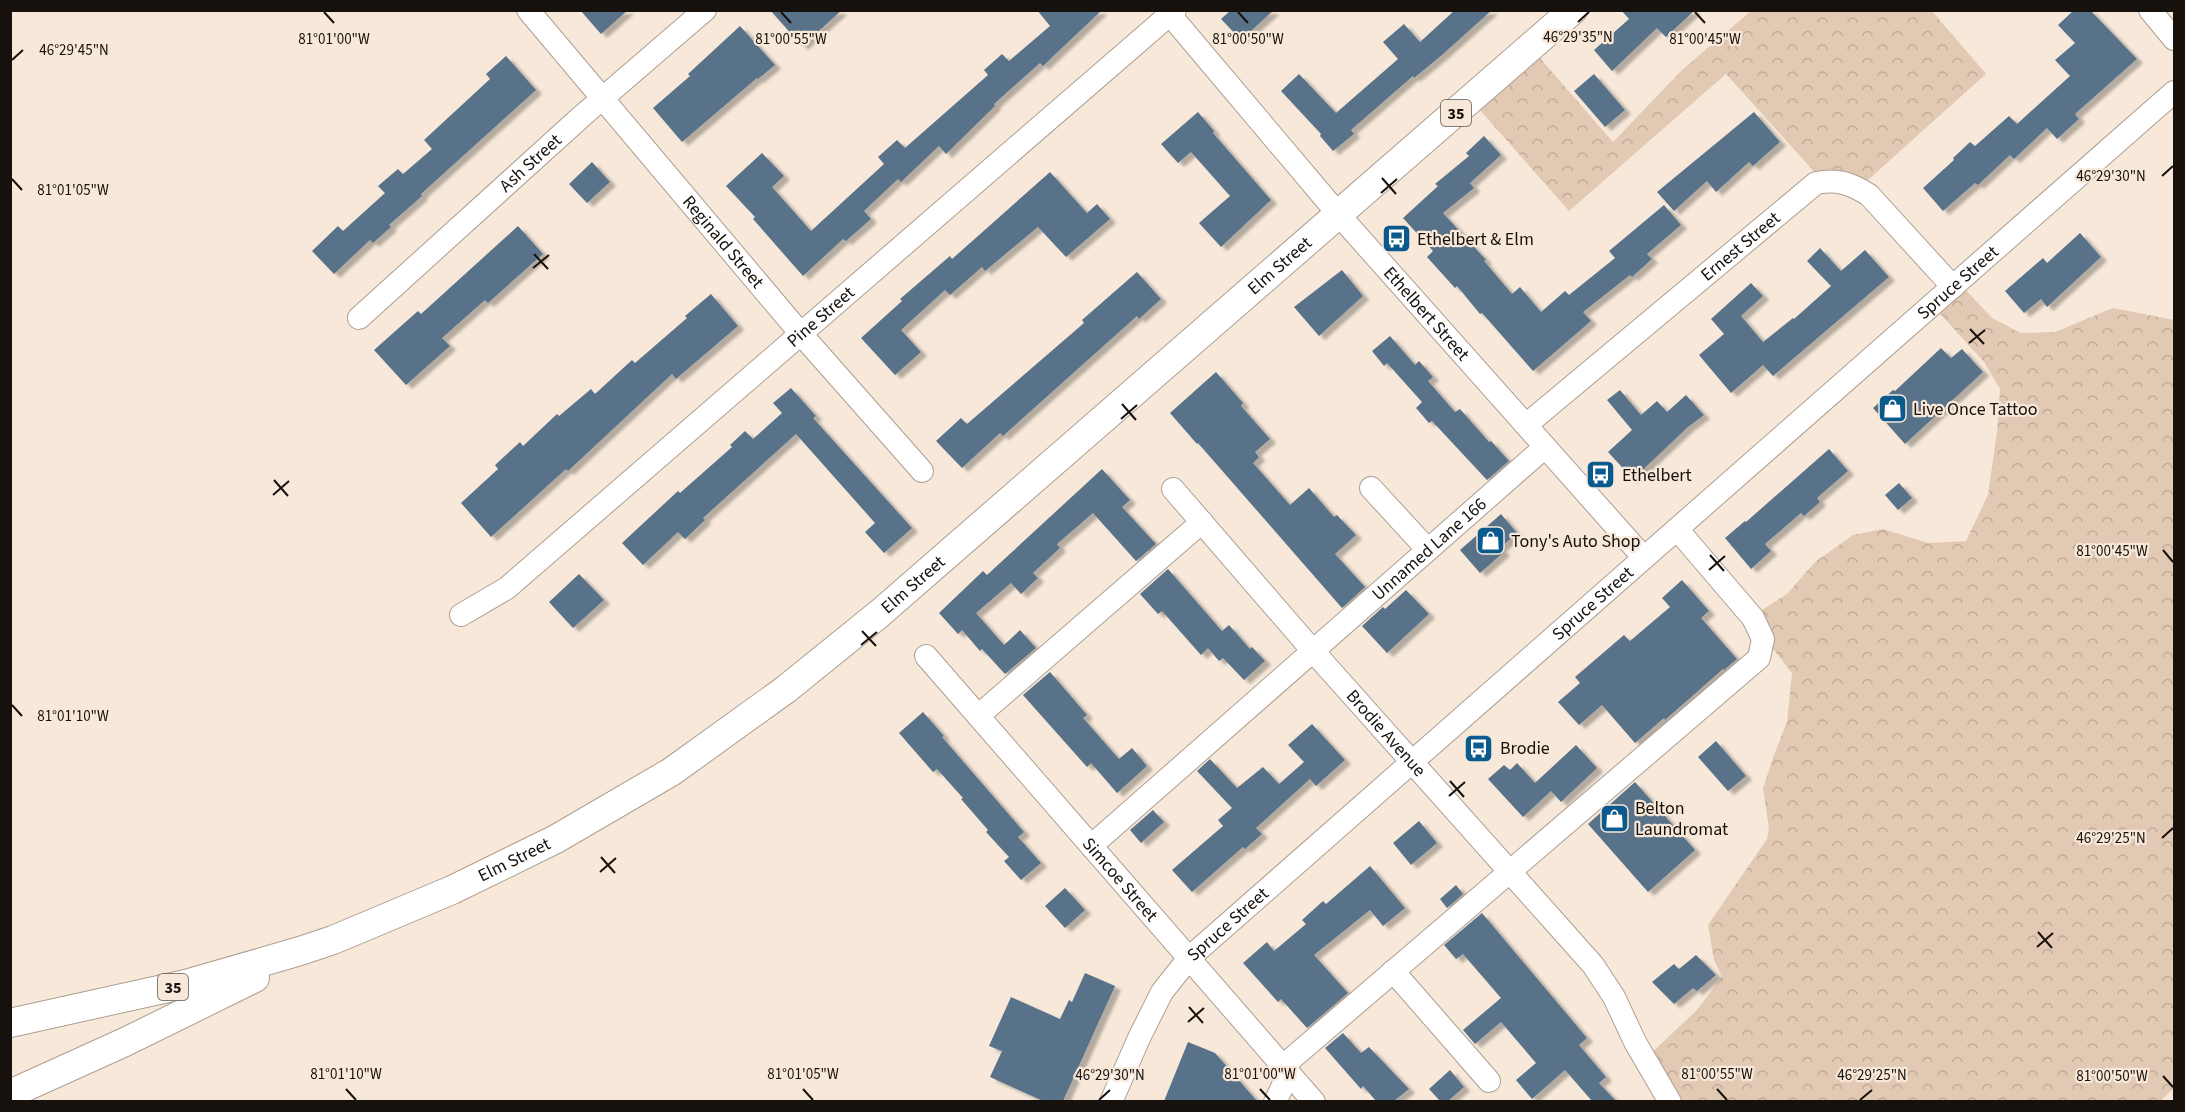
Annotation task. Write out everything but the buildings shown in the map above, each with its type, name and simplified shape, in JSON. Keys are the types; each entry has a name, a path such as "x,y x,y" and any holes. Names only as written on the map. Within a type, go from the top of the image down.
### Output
{"main road":[{"name":"Elm Street","path":"10,1023 186,984 333,940 452,890 556,839 671,772 785,690 879,614 1573,10"},
{"path":"10,1094 125,1042 333,940"}],"street":[{"name":"Reginald Street","path":"528,10 801,334 922,471"},
{"name":"Ash Street","path":"359,318 602,99 705,10"},
{"path":"2150,10 2175,39"},
{"name":"Ethelbert Street","path":"1171,12 1339,215 1644,558"},
{"name":"Pine Street","path":"461,615 507,588 1171,12"},
{"name":"Spruce Street","path":"1111,1101 1162,992 1188,958 2175,92"},
{"name":"Ernest Street","path":"1526,425 1816,183 1831,180 1854,185 1869,195 1953,287"},
{"name":"Unnamed Lane 166","path":"1091,846 1545,447"},
{"path":"1371,488 1428,550"},
{"name":"Brodie Avenue","path":"1173,489 1313,651 1593,965 1614,997 1635,1042 1670,1101"},
{"path":"978,716 1202,522"},
{"path":"1275,1101 1286,1070 1393,971 1758,658 1764,639 1754,618 1677,529"},
{"name":"Simcoe Street","path":"926,656 1314,1101"},
{"path":"1393,971 1489,1081"}],"green space":[{"path":"1751,11 1932,11 1986,74 1860,187 1819,177 1726,74 1569,211 1472,101 1532,49 1613,142 1682,70"},
{"path":"1961,285 1992,318 2021,333 2055,332 2113,308 2174,320 2174,1088 2159,1102 1673,1101 1648,1056 1696,1011 1722,977 1714,960 1708,925 1767,839 1769,829 1763,788 1787,722 1792,673 1767,641 1757,613 1787,594 1815,562 1853,535 1883,529 1928,543 1966,541 1988,495 1997,432 2000,389 1984,362 1934,307"}],"place":[{"name":"Ethelbert & Elm","path":"1396,239"},
{"name":"Live Once Tattoo","path":"1892,409"},
{"name":"Ethelbert","path":"1601,475"},
{"name":"Tony's Auto Shop","path":"1490,541"},
{"name":"Brodie","path":"1479,748"},
{"name":"Belton Laundromat","path":"1614,818"}]}
